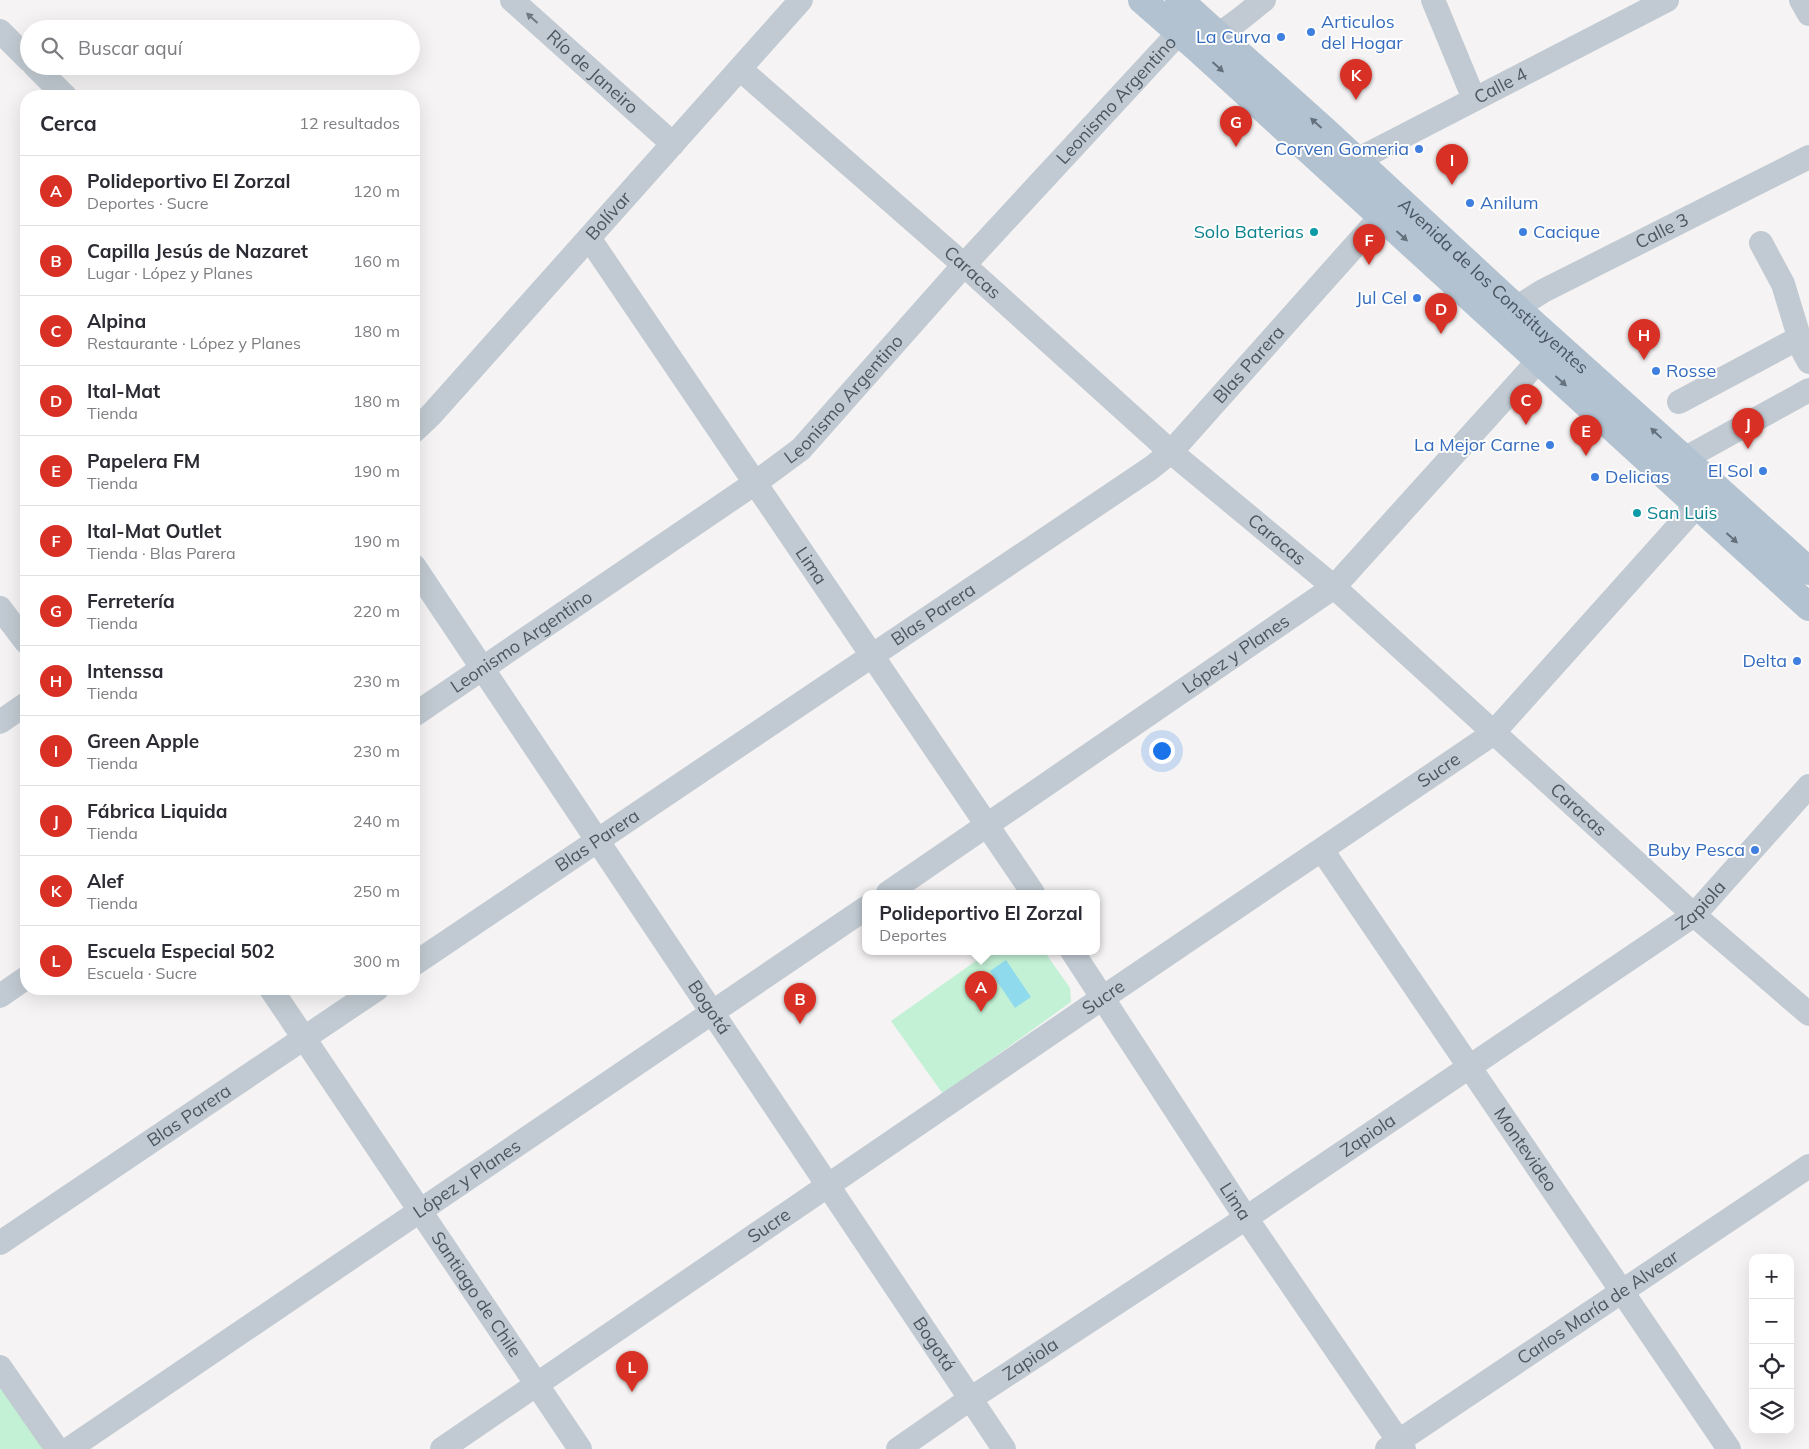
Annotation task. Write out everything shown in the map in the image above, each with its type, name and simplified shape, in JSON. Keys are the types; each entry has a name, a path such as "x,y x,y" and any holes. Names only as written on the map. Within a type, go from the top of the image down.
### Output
{"main road":[{"name":"Avenida de los Constituyentes","path":"1142,0 1347,168"},
{"name":"Avenida de los Constituyentes","path":"1180,0 1218,34 1347,168 1539,360 1676,468"},
{"name":"Avenida de los Constituyentes","path":"1388,208 1516,308 1706,496 1809,607"},
{"name":"Avenida de los Constituyentes","path":"1706,496 1809,572"}],"street":[{"name":"Río de Janeiro","path":"512,0 673,144"},
{"name":"Bolívar","path":"420,425 801,0"},
{"path":"1218,34 1264,0"},
{"path":"1432,0 1474,100"},
{"name":"Calle 4","path":"1347,168 1667,0"},
{"path":"1801,0 1809,14"},
{"path":"0,31 20,51"},
{"name":"Leonismo Argentino","path":"420,711 755,483 801,449 964,265 1174,38 1180,33 1190,32 1218,34"},
{"name":"Caracas","path":"740,69 964,265 1171,452 1334,587 1694,915 1809,1014"},
{"path":"44,75 59,90"},
{"name":"Calle 3","path":"1516,308 1543,291 1809,157"},
{"name":"Blas Parera","path":"420,960 1143,474 1171,452 1388,208"},
{"name":"Lima","path":"589,238 1031,890"},
{"path":"1761,243 1783,284 1799,338 1809,362"},
{"path":"1679,402 1799,338"},
{"name":"López y Planes","path":"892,890 1334,587 1539,360"},
{"path":"1676,468 1809,390"},
{"name":"Sucre","path":"442,1449 1494,732 1706,496"},
{"name":"Bogotá","path":"420,575 1004,1449"},
{"path":"0,608 20,634"},
{"path":"0,722 20,708"},
{"name":"Zapiola","path":"898,1449 970,1399 1246,1218 1694,915 1809,786"},
{"name":"Montevideo","path":"1322,850 1729,1449"},
{"name":"López y Planes","path":"69,1449 862,911"},
{"name":"Lima","path":"1075,955 1396,1446"},
{"path":"0,996 20,982"},
{"name":"Santiago de Chile","path":"275,995 580,1449"},
{"name":"Blas Parera","path":"0,1243 368,995"},
{"name":"Carlos María de Alvear","path":"1396,1446 1621,1291 1809,1166"},
{"path":"0,1367 58,1449"}],"green space":[{"path":"984,955 1047,955 1070,988 1071,1002 943,1094 891,1021"},
{"path":"0,1379 49,1449 0,1449"}],"water":[{"path":"1006,960 1031,997 1015,1008 990,971"}],"place":[{"name":"Articulos del Hogar","path":"1311,32"},
{"name":"La Curva","path":"1281,37"},
{"name":"Alef","path":"1356,100"},
{"name":"Ferretería","path":"1236,147"},
{"name":"Corven Gomeria","path":"1419,149"},
{"name":"Green Apple","path":"1452,185"},
{"name":"Anilum","path":"1470,203"},
{"name":"Solo Baterias","path":"1314,232"},
{"name":"Cacique","path":"1523,232"},
{"name":"Ital-Mat Outlet","path":"1369,265"},
{"name":"Jul Cel","path":"1417,298"},
{"name":"Ital-Mat","path":"1441,334"},
{"name":"Intenssa","path":"1644,360"},
{"name":"Rosse","path":"1656,371"},
{"name":"Alpina","path":"1526,425"},
{"name":"La Mejor Carne","path":"1550,445"},
{"name":"Fábrica Liquida","path":"1748,449"},
{"name":"Papelera FM","path":"1586,456"},
{"name":"El Sol","path":"1763,471"},
{"name":"Delicias","path":"1595,477"},
{"name":"San Luis","path":"1637,513"},
{"name":"Delta","path":"1797,661"},
{"name":"Buby Pesca","path":"1755,850"},
{"name":"Polideportivo El Zorzal","path":"981,1012"},
{"name":"Capilla Jesús de Nazaret","path":"800,1024"},
{"name":"Escuela Especial 502","path":"632,1392"}]}
